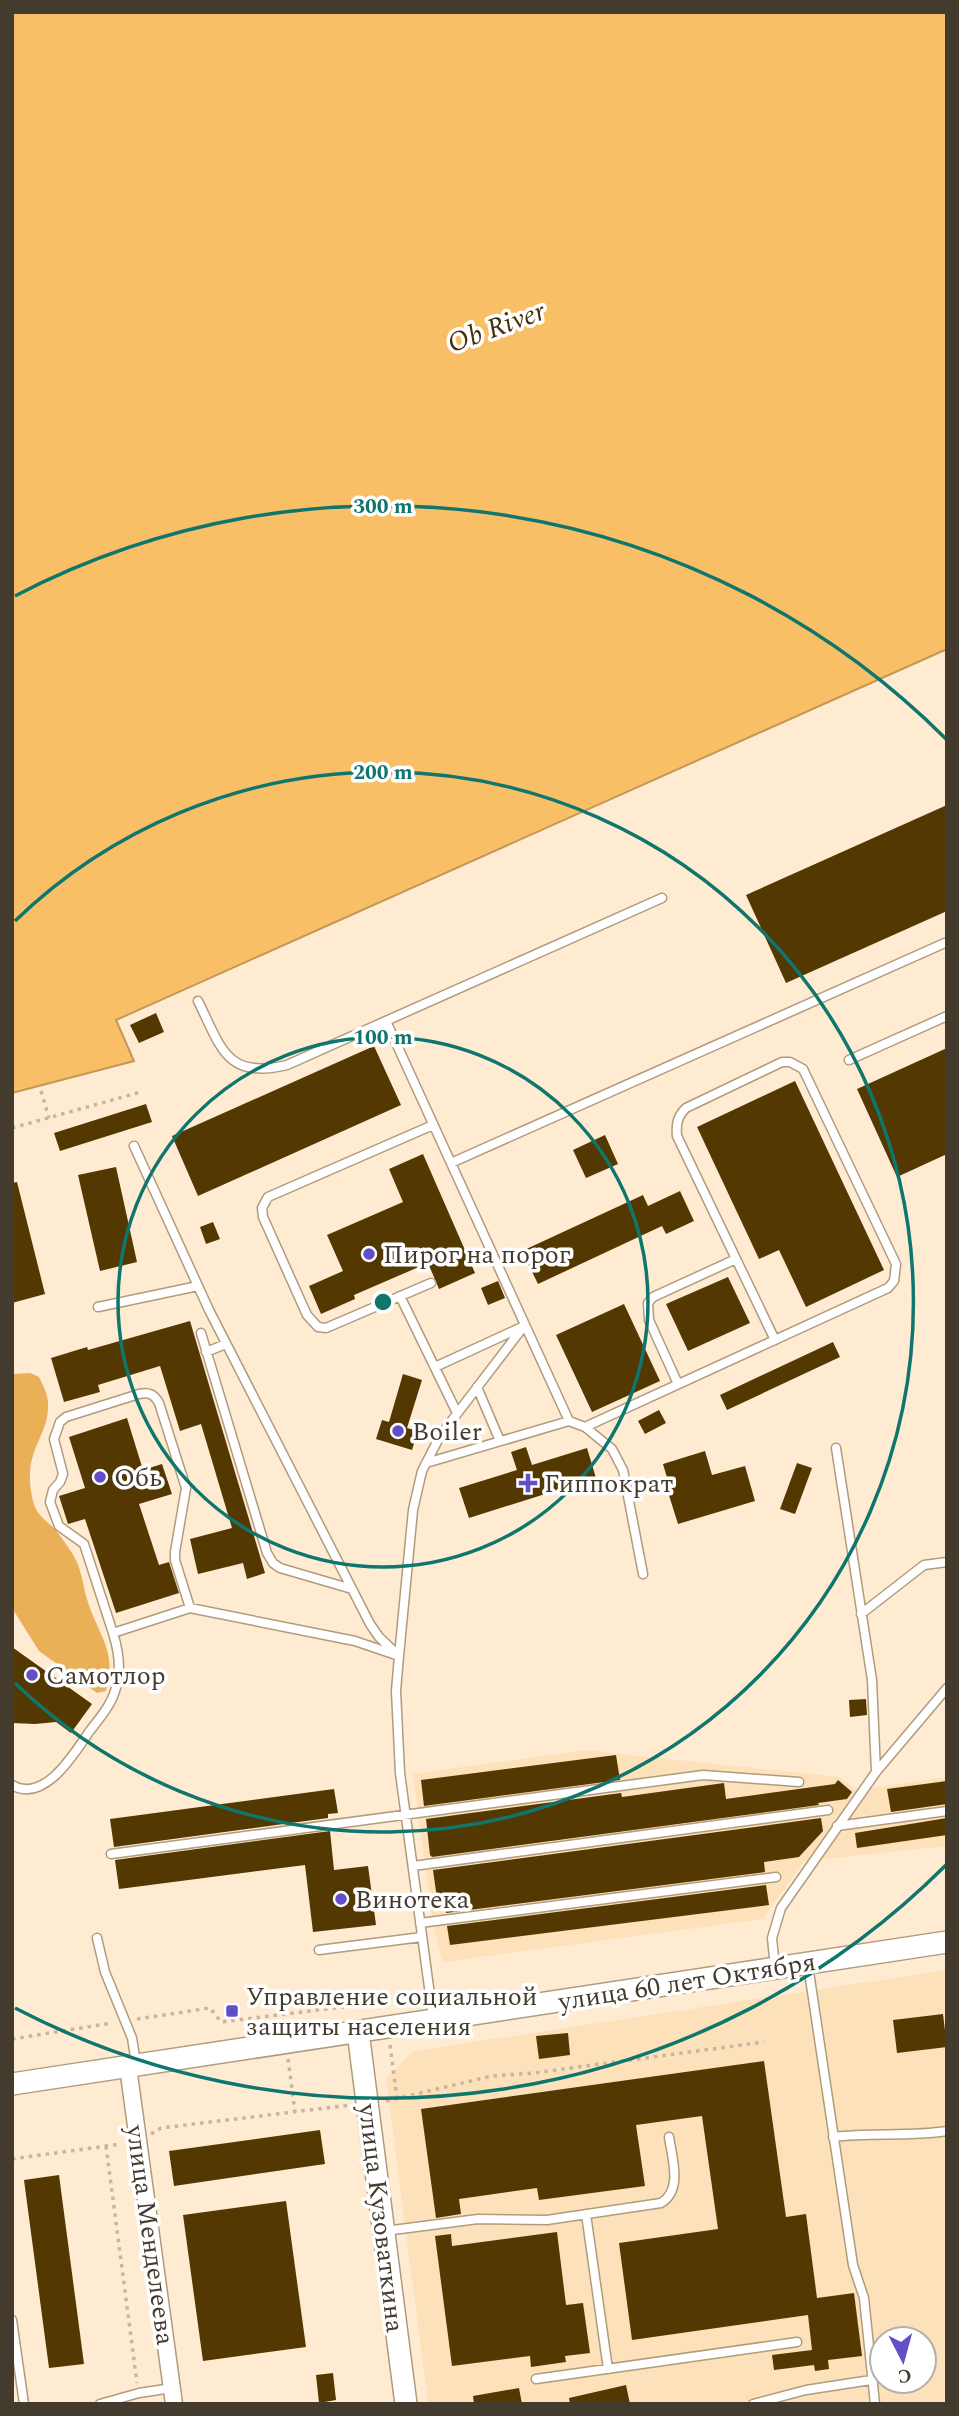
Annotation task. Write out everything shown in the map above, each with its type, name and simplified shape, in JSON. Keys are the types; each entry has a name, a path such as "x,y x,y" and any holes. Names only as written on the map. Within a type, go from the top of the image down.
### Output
{"main road":[{"name":"улица 60 лет Октября","path":"12,2084 947,1942"},
{"name":"улица Кузоваткина","path":"358,2032 406,2404"}],"street":[{"name":"улица Менделеева","path":"132,2066 173,2396"}],"lane":[{"path":"198,1001 222,1051 230,1059 255,1070 287,1065 662,898"},
{"path":"451,1163 947,942"},
{"path":"849,1060 947,1016"},
{"path":"386,1021 569,1421"},
{"path":"585,1427 678,1384 775,1340 888,1288 894,1281 896,1264 803,1069 790,1062 782,1062 686,1108 679,1114 676,1125 677,1136 775,1340"},
{"path":"430,1283 326,1328 318,1327 307,1315 263,1217 262,1208 268,1197 433,1125"},
{"path":"134,1146 226,1344 352,1589 379,1637 399,1656"},
{"path":"678,1384 649,1320 648,1303 653,1297 736,1259"},
{"path":"98,1307 198,1286"},
{"path":"400,1296 457,1413"},
{"path":"435,1367 524,1326"},
{"path":"434,2020 397,1734 396,1691 413,1510 426,1463 440,1436 524,1326"},
{"path":"201,1334 267,1553 280,1568 352,1589"},
{"path":"206,1352 226,1344"},
{"path":"477,1387 500,1441"},
{"path":"12,1785 24,1790 34,1789 65,1767 111,1702 119,1671 117,1647 84,1544 59,1526 50,1502 52,1490 64,1474 54,1440 60,1422 66,1416 139,1394 148,1392 155,1396 186,1488 175,1560 190,1608"},
{"path":"426,1463 569,1421 585,1427 612,1449 623,1470 643,1574"},
{"path":"836,1448 872,1680 876,1772"},
{"path":"861,1614 924,1565 947,1562"},
{"path":"113,1633 190,1608 355,1641 399,1656"},
{"path":"775,1967 772,1938 781,1908 876,1772 947,1688"},
{"path":"111,1854 704,1775 799,1782"},
{"path":"413,1866 828,1811"},
{"path":"836,1826 947,1811"},
{"path":"421,1923 776,1877"},
{"path":"319,1950 422,1937"},
{"path":"97,1938 105,1972 132,2038 132,2066"},
{"path":"807,1962 853,2265 864,2298 868,2329"},
{"path":"834,2137 862,2134 917,2136 947,2131"},
{"path":"383,2231 478,2219 536,2221 661,2203 669,2198 675,2185 669,2137"},
{"path":"586,2214 608,2369"},
{"path":"12,2320 24,2404"},
{"path":"536,2379 797,2342"},
{"path":"753,2404 806,2390 868,2380"},
{"path":"100,2404 138,2393 173,2396"}],"path":[{"path":"41,1091 49,1118"},
{"path":"12,1128 141,1091"},
{"path":"12,2039 210,2008 221,2022 383,2002 395,2099 492,2076 534,2073 764,2042"},
{"path":"288,2059 295,2112"},
{"path":"162,2128 337,2106"},
{"path":"12,2159 106,2146 138,2393"}],"shaded area":[{"path":"30,1373 39,1377 48,1404 46,1422 31,1465 33,1501 78,1564 91,1611 108,1653 110,1664 106,1691 97,1693 39,1651 12,1608 12,1374"},
{"path":"584,1750 839,1777 856,1790 947,1777 947,1846 804,1861 763,1919 443,1962 433,1925 413,1774"},
{"path":"947,1970 947,2404 428,2404 386,2078 414,2051"}],"water":[{"name":"Ob River","path":"12,12 947,12 947,649 116,1020 134,1061 12,1093"}],"building":[{"path":"947,805 947,911 786,983 746,895"},
{"path":"156,1013 164,1032 139,1043 130,1025"},
{"path":"374,1046 401,1105 198,1196 172,1136"},
{"path":"947,1048 947,1154 897,1177 857,1089"},
{"path":"795,1081 884,1270 806,1307 779,1250 759,1259 697,1127"},
{"path":"146,1104 152,1122 60,1151 54,1133"},
{"path":"605,1135 618,1164 586,1178 573,1150"},
{"path":"423,1154 475,1273 439,1289 428,1263 354,1295 355,1299 321,1314 309,1286 343,1271 327,1235 403,1202 389,1169"},
{"path":"116,1167 137,1262 100,1271 78,1175"},
{"path":"17,1182 45,1294 12,1303 12,1183"},
{"path":"680,1191 694,1221 666,1234 662,1226 538,1284 522,1251 643,1195 648,1206"},
{"path":"213,1222 220,1239 206,1244 200,1227"},
{"path":"728,1277 750,1323 688,1351 666,1304"},
{"path":"498,1281 505,1298 488,1305 481,1288"},
{"path":"624,1304 660,1381 592,1412 556,1335"},
{"path":"190,1321 265,1573 247,1579 243,1563 198,1574 190,1539 232,1528 201,1424 180,1431 160,1366 98,1385 100,1392 64,1402 51,1358"},
{"path":"833,1342 840,1357 727,1410 720,1395"},
{"path":"403,1374 422,1380 407,1428 418,1431 412,1450 376,1439 382,1420 389,1422"},
{"path":"659,1410 666,1423 645,1434 638,1421"},
{"path":"127,1418 143,1470 162,1464 172,1494 139,1504 159,1565 169,1562 179,1593 116,1613 85,1519 68,1524 59,1496 85,1488 69,1437"},
{"name":"Гиппократ","path":"526,1447 532,1465 587,1448 596,1478 469,1518 459,1488 517,1470 511,1452"},
{"path":"705,1451 712,1475 745,1466 755,1501 678,1524 667,1489 670,1488 663,1464"},
{"path":"797,1463 812,1468 795,1514 780,1509"},
{"name":"Самотлор","path":"12,1647 92,1704 71,1733 56,1722 12,1723"},
{"path":"866,1699 867,1715 850,1717 849,1700"},
{"path":"616,1755 620,1780 424,1806 421,1780"},
{"path":"838,1780 852,1792 847,1799 818,1803 819,1805 432,1857 430,1855 426,1819 621,1793 622,1797 724,1783 726,1799 835,1784"},
{"path":"947,1781 947,1804 891,1812 887,1789"},
{"path":"334,1789 338,1813 328,1814 328,1818 114,1847 110,1819"},
{"path":"821,1818 823,1831 799,1857 764,1862 765,1872 446,1913 445,1905 438,1906 433,1870"},
{"path":"947,1818 947,1835 857,1848 855,1833"},
{"path":"330,1831 334,1870 368,1866 376,1925 313,1932 305,1865 119,1889 115,1860"},
{"path":"766,1885 769,1905 450,1945 447,1926"},
{"path":"943,2014 947,2047 897,2053 893,2020"},
{"path":"568,2033 570,2055 539,2059 536,2036"},
{"path":"764,2061 786,2217 806,2214 817,2298 854,2293 862,2356 828,2360 829,2369 815,2371 814,2365 774,2370 772,2355 812,2350 808,2315 632,2340 619,2243 718,2229 702,2116 636,2125 645,2186 539,2200 537,2188 459,2199 461,2214 436,2218 421,2109"},
{"path":"320,2130 325,2164 174,2186 169,2151"},
{"path":"59,2175 84,2364 49,2368 24,2180"},
{"path":"286,2201 306,2347 203,2361 183,2215"},
{"path":"557,2232 566,2305 583,2303 590,2353 565,2356 566,2362 531,2367 530,2356 452,2366 435,2236 451,2234 452,2246"},
{"path":"333,2373 336,2400 319,2403 316,2375"},
{"path":"626,2385 630,2404 570,2404 569,2398"},
{"path":"519,2388 522,2404 474,2404 473,2396"}],"place":[{"name":"Пирог на порог","path":"369,1254"},
{"name":"Boiler","path":"398,1431"},
{"name":"Обь","path":"100,1477"},
{"name":"Гиппократ","path":"528,1483"},
{"name":"Самотлор","path":"32,1675"},
{"name":"Винотека","path":"341,1899"},
{"name":"Управление социальной защиты населения","path":"232,2011"}]}
